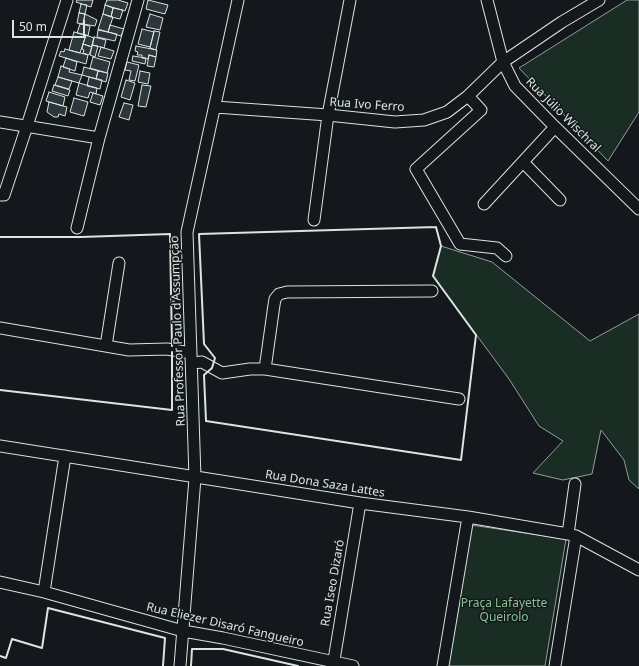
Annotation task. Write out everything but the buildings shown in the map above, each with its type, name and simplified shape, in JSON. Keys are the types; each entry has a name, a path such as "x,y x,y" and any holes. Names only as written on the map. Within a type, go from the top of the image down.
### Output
{"street":[{"path":"2,195 28,126 67,0"},
{"path":"77,228 99,138 138,0"},
{"name":"Rua Professor Paulo d'Assumpção","path":"180,666 195,478 188,232 238,0"},
{"path":"314,220 328,115 350,0"},
{"name":"Rua Júlio Wischral","path":"487,0 503,62 515,86 639,209"},
{"name":"Rua Ivo Ferro","path":"215,107 328,115 396,122 424,120 447,112 468,96 503,62 562,22 599,0"},
{"path":"468,96 481,110 416,170 460,244 497,248 506,256"},
{"path":"0,122 99,138"},
{"path":"484,204 555,127"},
{"path":"523,162 560,200"},
{"path":"106,346 119,263"},
{"path":"265,369 275,299 279,294 287,292 432,291"},
{"path":"0,328 134,350 167,349 202,362 222,373 250,369 265,369 459,399"},
{"name":"Rua Dona Saza Lattes","path":"0,446 360,504 468,518 572,535 639,570"},
{"path":"44,592 65,456"},
{"path":"555,666 572,535 575,484"},
{"name":"Rua Iseo Dizaró","path":"334,664 360,504"},
{"path":"443,666 468,518"},
{"name":"Rua Eliezer Disaró Fangueiro","path":"0,582 44,592 183,631 223,638 334,664 353,666"}],"green space":[{"path":"627,0 639,0 639,112 608,161 519,68"},
{"path":"441,246 492,262 590,341 639,314 639,489 629,480 624,460 601,430 592,474 563,480 533,473 563,441 539,426 509,379 433,276"},
{"name":"Praça Lafayette Queirolo","path":"471,525 566,539 545,666 444,666"}],"wall":[{"path":"436,227 441,246 433,276 476,335 461,460 206,421 204,375 212,368 215,358 204,344 199,234 436,227"},
{"path":"0,237 81,237 170,234 172,346"},
{"path":"0,390 172,410 172,352"},
{"path":"0,656 6,658 12,639 42,648 48,608 165,638 163,666"},
{"path":"191,666 192,649 223,649 298,666"}]}
